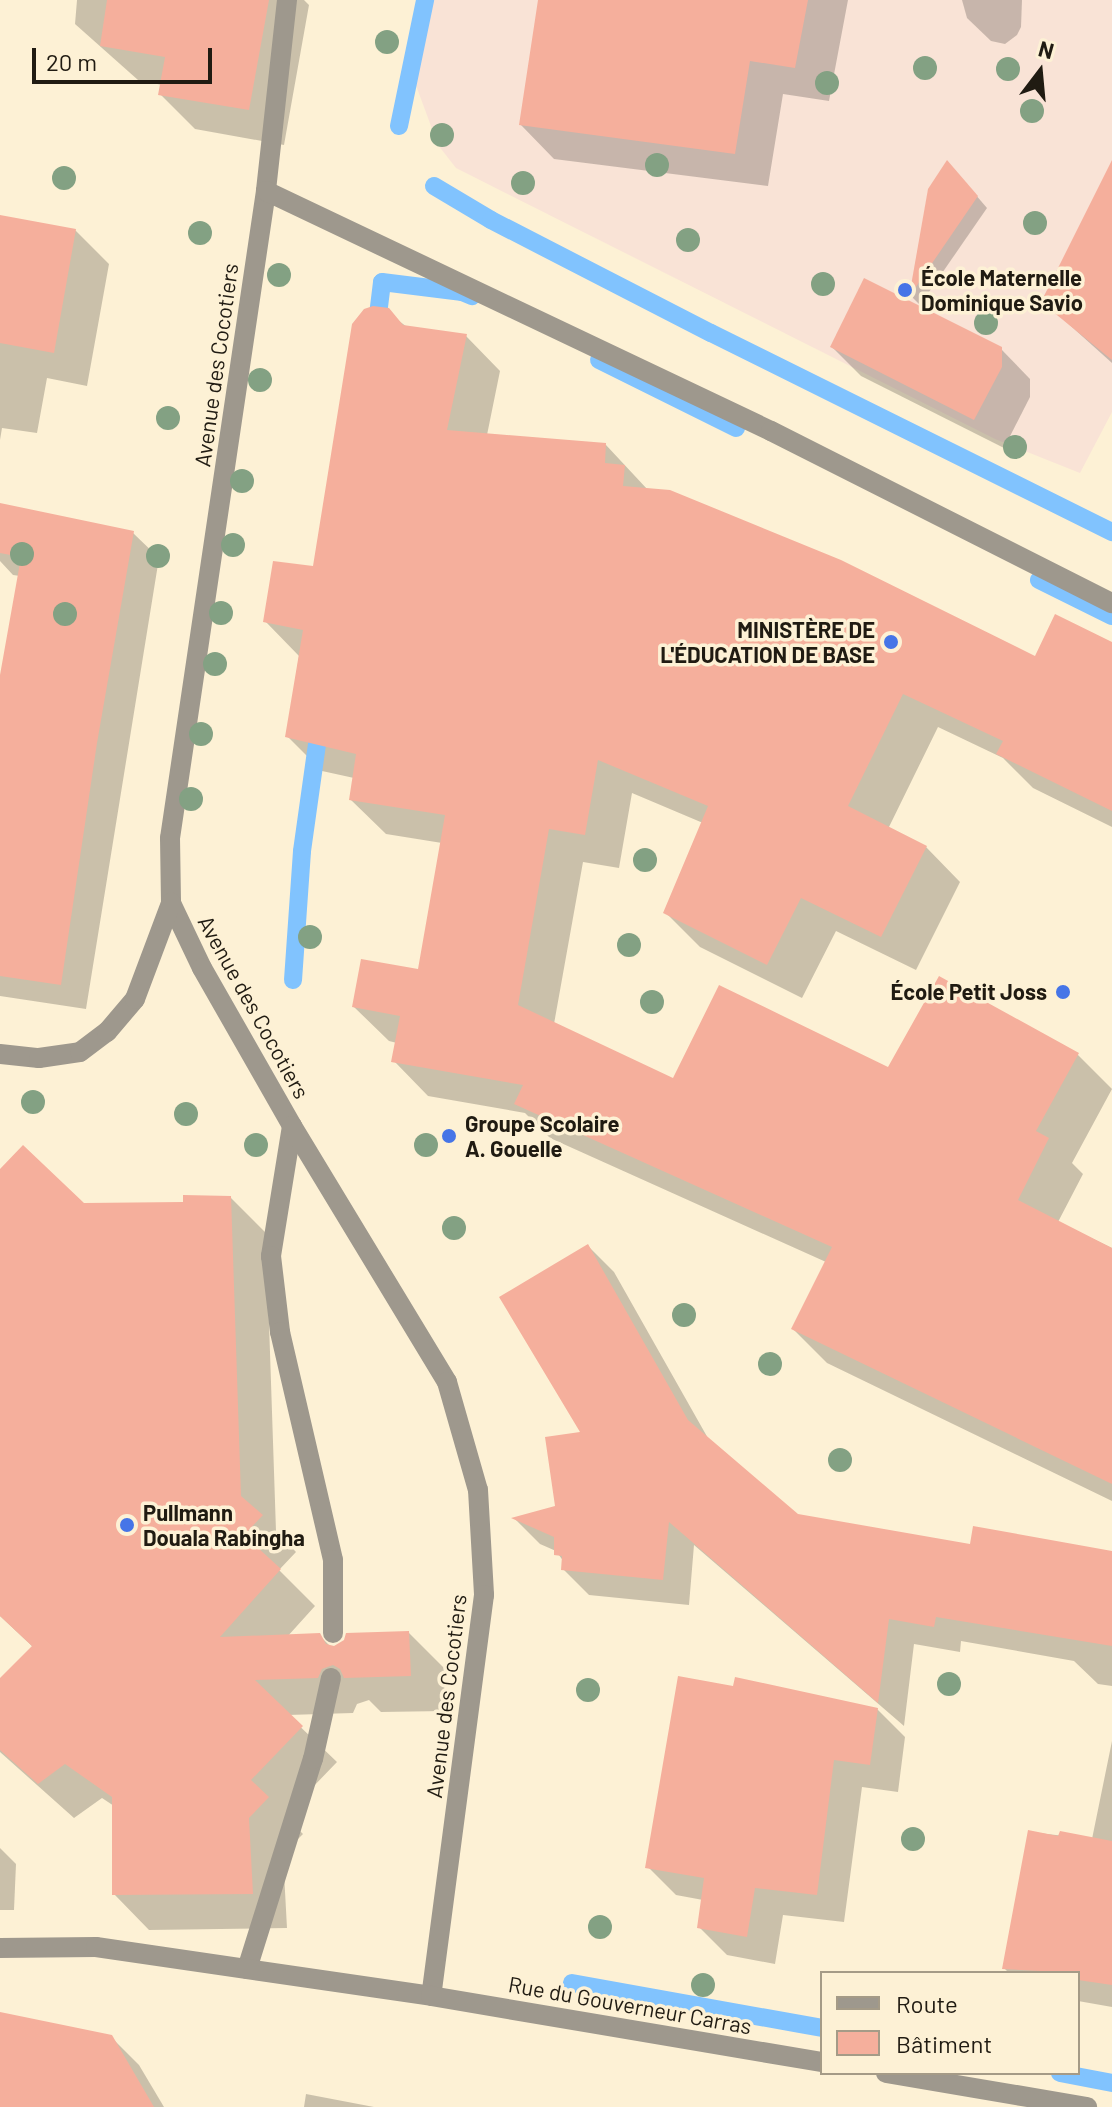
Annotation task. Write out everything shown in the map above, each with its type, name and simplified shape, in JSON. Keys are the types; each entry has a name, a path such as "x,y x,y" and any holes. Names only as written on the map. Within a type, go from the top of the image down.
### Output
{"street":[{"name":"Avenue des Cocotiers","path":"287,0 266,191 170,838 171,903 202,968 292,1126 447,1382 478,1490 484,1595 431,1996"},
{"path":"266,191 452,276 771,431 1112,603"},
{"path":"0,1054 39,1058 80,1052 107,1032 135,999 171,903"},
{"path":"292,1126 271,1256 280,1332 333,1560 333,1633"},
{"path":"247,1969 313,1759 331,1678"},
{"name":"Rue du Gouverneur Carras","path":"0,1948 96,1947 431,1996 820,2062"},
{"path":"898,2075 1087,2107"}],"shaded area":[{"name":"École Maternelle Dominique Savio","path":"433,0 1112,0 1112,412 1080,473 995,439 456,168 438,145 414,80"}],"building":[{"path":"107,0 269,0 249,110 158,95 165,57 100,46"},
{"path":"538,0 808,0 795,68 750,61 735,154 519,125"},
{"path":"947,160 978,196 909,297 928,189"},
{"path":"1112,160 1112,360 1041,302"},
{"path":"0,215 76,229 54,353 0,343"},
{"path":"864,278 1002,347 1002,367 974,420 830,347"},
{"path":"373,306 389,308 403,325 467,334 447,430 606,443 605,463 625,465 623,486 670,490 841,560 1035,656 1055,614 1112,642 1112,811 996,754 1003,741 903,694 848,806 927,846 881,937 801,898 767,965 663,913 708,806 598,760 585,835 549,829 518,1005 673,1078 719,985 888,1067 939,976 1079,1053 1036,1131 1049,1138 1018,1200 1112,1248 1112,1484 791,1329 832,1247 514,1104 523,1085 391,1062 400,1016 352,1007 361,959 418,969 445,815 349,800 356,754 285,737 303,630 263,622 273,561 313,566 352,324 364,309"},
{"path":"0,503 134,531 97,743 61,985 0,976 0,675 21,557 0,553"},
{"name":"Pullmann Douala Rabingha","path":"23,1145 84,1203 183,1202 183,1195 231,1196 241,1496 263,1515 244,1535 281,1569 220,1637 320,1633 326,1644 334,1646 344,1640 346,1633 409,1631 411,1676 344,1678 340,1669 333,1665 322,1669 318,1678 255,1680 303,1726 251,1780 269,1797 249,1818 253,1894 112,1895 112,1797 65,1764 38,1784 0,1750 0,1678 32,1646 0,1616 0,1169"},
{"path":"588,1244 688,1420 798,1514 970,1544 973,1526 1112,1551 1112,1646 936,1617 934,1627 889,1619 878,1703 669,1522 663,1580 561,1570 562,1556 554,1555 554,1537 511,1518 555,1506 545,1437 580,1432 499,1297"},
{"path":"678,1676 733,1686 735,1677 878,1708 870,1765 834,1760 817,1895 755,1888 747,1937 697,1928 704,1878 645,1868"},
{"path":"1028,1830 1058,1836 1060,1831 1112,1841 1112,1985 1080,1980 1080,1971 1002,1969"},
{"path":"0,2012 112,2035 154,2107 0,2107"}],"waterway":[{"path":"399,126 425,0"},
{"path":"434,186 491,220 711,333 1112,532"},
{"path":"377,323 382,282 462,292 472,296"},
{"path":"599,360 736,428"},
{"path":"1039,580 1112,616"},
{"path":"293,980 302,851 317,744"},
{"path":"572,1983 820,2028"},
{"path":"1070,2075 1112,2083"}],"place":[{"name":"École Maternelle Dominique Savio","path":"905,290"},
{"name":"MINISTÈRE DE L'ÉDUCATION DE BASE","path":"891,642"},
{"name":"École Petit Joss","path":"1063,992"},
{"name":"Groupe Scolaire A. Gouelle","path":"449,1136"},
{"name":"Pullmann Douala Rabingha","path":"127,1525"}]}
